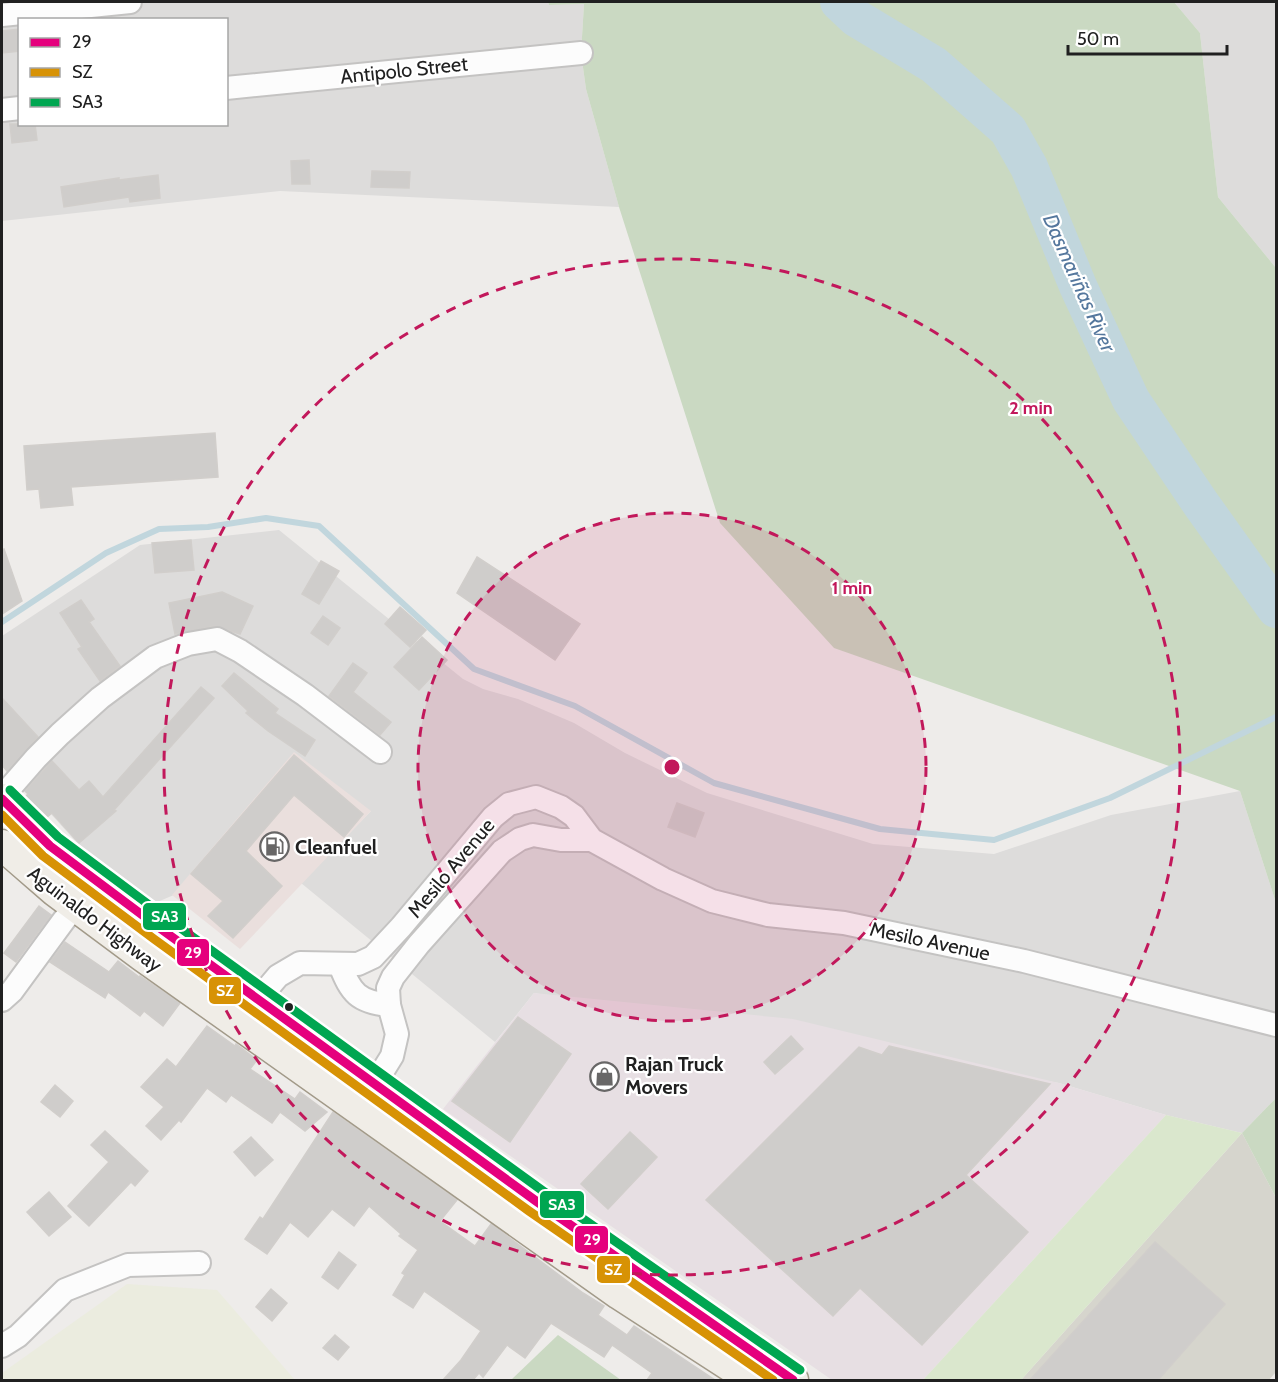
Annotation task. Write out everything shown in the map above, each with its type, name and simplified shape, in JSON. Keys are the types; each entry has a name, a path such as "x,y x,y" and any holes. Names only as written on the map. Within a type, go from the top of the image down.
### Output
{"main road":[{"name":"Aguinaldo Highway","path":"2,798 50,846 97,881 536,1201 792,1380"},
{"name":"Aguinaldo Highway","path":"2,845 76,906 238,1023 620,1294 752,1380"}],"street":[{"path":"2,15 130,2"},
{"name":"Antipolo Street","path":"228,88 581,53"},
{"path":"2,110 18,108"},
{"path":"2,798 60,734 100,698 155,657 188,644 217,639 240,651 305,695 380,752"},
{"name":"Mesilo Avenue","path":"238,1023 278,976 300,963 358,964 373,957 493,817 509,804 536,797 561,807 574,816 592,840 663,879 712,901 768,915 844,923 1024,961 1276,1025"},
{"name":"Mesilo Avenue","path":"358,1108 393,1056 397,1034 389,1005 388,988 393,977 420,944 502,851 520,839 533,835 561,840 592,840"},
{"path":"2,1000 12,991 97,881"},
{"path":"401,927 420,944"},
{"path":"340,965 347,982 358,997 373,1003 389,1005"},
{"path":"2,1346 18,1336 65,1290 128,1265 199,1263"}],"shaded area":[{"path":"2,2 548,2 549,5 584,4 581,53 586,89 619,207 280,191 2,221"},
{"path":"1174,2 1276,2 1276,268 1218,197 1200,33"},
{"path":"279,530 463,679 483,689 518,699 574,723 625,753 707,793 873,844 994,854 1111,815 1240,791 1276,903 1276,1098 1242,1133 1166,1115 1059,1083 534,993 495,1042 301,883 371,811 155,903 79,845 2,760 2,636 140,545"},
{"name":"Cleanfuel","path":"294,752 371,811 240,949 172,895"},
{"path":"534,993 793,1019 1059,1083 1166,1115 923,1380 832,1380 443,1109"},
{"path":"1242,1133 1276,1198 1276,1372 1269,1380 1021,1380"},
{"path":"127,1284 217,1290 295,1380 2,1380 2,1373"}],"green space":[{"path":"548,2 1174,2 1200,33 1218,197 1276,268 1276,903 1240,791 834,648 720,523 619,207 586,89 581,53 584,4 549,5"},
{"path":"1276,1098 1276,1198 1242,1133"},
{"path":"1166,1115 1242,1133 1021,1380 923,1380"},
{"path":"558,1335 621,1380 511,1380"}],"building":[{"path":"18,29 18,51 2,53 2,31"},
{"path":"10,124 35,126 37,140 12,143"},
{"path":"309,160 310,184 292,184 291,161"},
{"path":"372,171 410,172 409,188 371,187"},
{"path":"158,175 160,198 130,202 129,197 64,207 61,187 119,178 119,180"},
{"path":"215,433 218,477 71,487 73,505 41,508 39,489 27,490 24,446"},
{"path":"191,540 194,570 155,573 152,543"},
{"path":"4,549 22,601 2,614 2,550"},
{"path":"477,557 580,624 555,660 457,593"},
{"path":"321,561 339,571 319,604 302,594"},
{"path":"222,592 253,606 240,634 215,626 175,634 169,603"},
{"path":"81,600 94,619 89,622 120,666 100,681 78,649 82,647 60,613"},
{"path":"400,607 426,630 410,647 385,624"},
{"path":"323,616 340,628 328,645 311,633"},
{"path":"422,637 447,660 419,690 394,667"},
{"path":"353,663 367,673 353,692 391,722 380,735 329,696"},
{"path":"234,673 278,709 275,713 315,740 305,756 246,713 248,711 222,686"},
{"path":"201,687 214,698 114,810 116,811 79,843 52,813 46,818 25,797 28,794 25,791 52,761 79,790 89,781 103,797"},
{"path":"2,698 38,737 7,771 2,765"},
{"path":"294,755 363,814 344,837 294,795 246,851 282,886 233,938 208,916 223,901 191,874"},
{"path":"677,803 704,813 695,837 668,827"},
{"path":"39,906 51,915 16,962 4,953"},
{"path":"65,942 109,972 118,961 180,1003 163,1026 144,1011 140,1016 108,992 105,998 50,962"},
{"path":"518,1017 571,1054 510,1142 452,1101"},
{"path":"207,1026 257,1060 250,1069 295,1099 300,1092 327,1112 305,1131 280,1112 272,1123 231,1095 226,1102 207,1088 181,1122 179,1120 161,1140 146,1126 164,1107 141,1087 167,1059 176,1067"},
{"path":"791,1036 803,1049 775,1074 764,1062"},
{"path":"889,1046 1050,1084 966,1175 1028,1232 922,1345 860,1288 833,1316 706,1200 859,1047 882,1055"},
{"path":"55,1085 73,1101 60,1117 41,1102"},
{"path":"333,1112 457,1200 440,1221 475,1246 491,1224 583,1293 604,1306 598,1315 627,1335 634,1326 715,1380 647,1380 652,1373 612,1345 604,1357 551,1323 525,1358 507,1345 483,1377 479,1373 473,1380 443,1380 461,1360 481,1331 424,1291 413,1308 393,1295 405,1275 402,1273 418,1250 399,1236 401,1234 369,1206 354,1226 332,1209 308,1237 290,1222 267,1254 245,1239 260,1217 263,1219"},
{"path":"105,1131 148,1171 135,1186 131,1182 89,1226 68,1206 109,1162 91,1145"},
{"path":"630,1132 657,1157 608,1209 581,1184"},
{"path":"251,1137 273,1160 255,1176 234,1152"},
{"path":"49,1192 71,1217 49,1236 27,1212"},
{"path":"1155,1242 1225,1304 1158,1380 1030,1380"},
{"path":"339,1252 356,1265 338,1289 322,1277"},
{"path":"271,1289 287,1303 272,1321 256,1307"},
{"path":"335,1335 349,1347 338,1360 323,1348"}],"waterway":[{"name":"Dasmariñas River","path":"839,2 856,18 934,65 1008,130 1029,167 1078,286 1131,400 1276,609"},
{"path":"2,622 106,553 159,529 208,527 266,518 319,526 474,669 575,706 714,783 880,829 994,840 1110,798 1276,717"}],"transit line":[{"name":"SA3","path":"10,790 58,837 168,919 543,1191 800,1370"},
{"name":"29","path":"2,799 50,846 161,929 536,1201 793,1380"},
{"name":"SZ","path":"2,815 43,856 154,939 529,1211 773,1380"}],"place":[{"name":"Cleanfuel","path":"274,847"},
{"name":"Rajan Truck Movers","path":"604,1076"}]}
